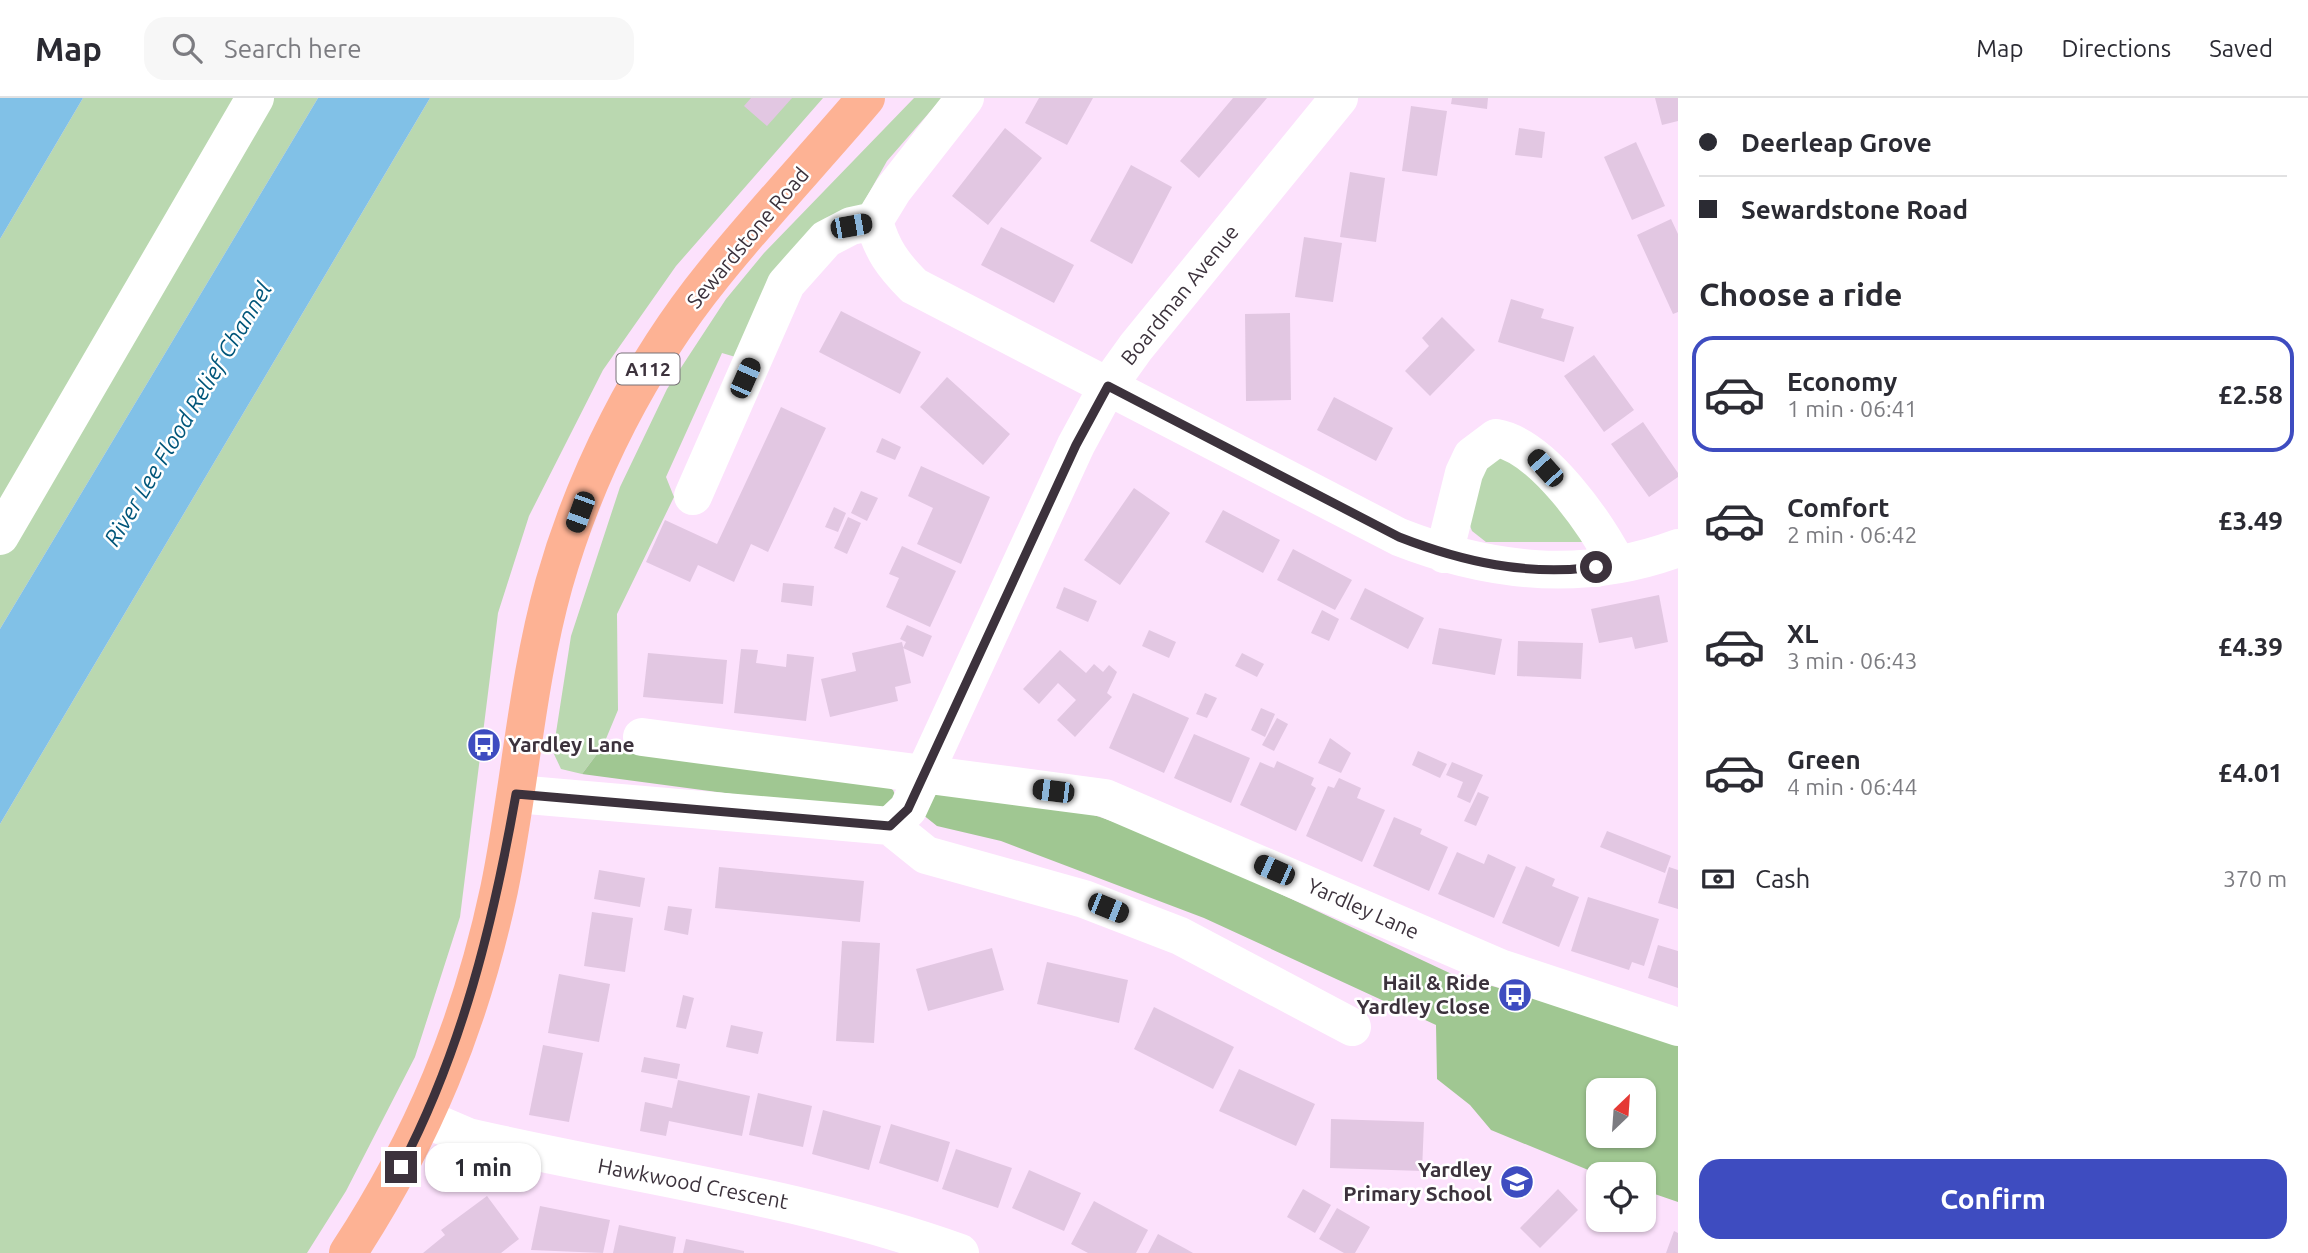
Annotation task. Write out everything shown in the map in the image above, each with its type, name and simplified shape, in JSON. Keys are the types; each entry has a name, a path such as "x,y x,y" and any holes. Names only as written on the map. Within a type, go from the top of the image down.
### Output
{"main road":[{"name":"Sewardstone Road","path":"348,1253 388,1192 426,1119 461,1031 499,891 554,585 588,488 635,387 712,276 866,98"}],"street":[{"path":"0,536 255,98"},
{"path":"693,496 786,284 826,239 851,226 874,221 893,190 965,98"},
{"name":"Boardman Avenue","path":"924,775 1076,445 1108,386 1136,346 1339,98"},
{"path":"874,221 881,247 891,264 914,286 1399,537 1444,554 1511,569 1575,569 1617,564 1677,550"},
{"path":"1444,554 1464,473 1472,456 1496,438 1511,441 1528,450 1595,524 1617,564"},
{"name":"Yardley Lane","path":"642,737 1104,798 1121,803 1500,968 1678,1027"},
{"path":"890,826 908,809 924,775"},
{"path":"516,794 890,826 926,855 1084,899 1180,936 1352,1027"},
{"name":"Hawkwood Crescent","path":"426,1119 480,1140 804,1206 912,1236 960,1253"}],"green space":[{"path":"83,98 318,98 0,629 0,239"},
{"path":"430,98 823,98 676,266 603,370 529,516 498,613 460,917 415,1057 346,1191 307,1253 0,1253 0,824"},
{"path":"914,98 942,98 887,161 860,209 749,361 722,353 666,477 674,497 617,614 618,710 603,746 582,774 561,769 553,752 571,636 620,487 667,389 726,299 764,253"},
{"path":"1516,456 1589,542 1486,542 1472,531 1467,518 1486,457"},
{"path":"603,746 885,785 893,790 896,797 881,814 582,774"},
{"path":"936,794 1088,813 1161,838 1456,976 1678,1038 1678,1202 1656,1194 1656,1162 1586,1162 1586,1169 1491,1130 1470,1105 1437,1079 1436,1025 1204,918 1001,841 937,826 922,814"}],"water":[{"path":"0,98 83,98 0,239"},
{"name":"River Lee Flood Relief Channel","path":"318,98 430,98 0,824 0,629"}],"building":[{"path":"751,98 792,98 767,126 744,106"},
{"path":"1039,98 1093,98 1067,145 1025,123"},
{"path":"1233,98 1267,98 1199,178 1180,161"},
{"path":"1452,98 1488,98 1487,109 1451,104"},
{"path":"1655,98 1678,98 1678,121 1662,125"},
{"path":"1411,106 1447,111 1437,176 1402,171"},
{"path":"1005,128 1042,158 988,225 952,196"},
{"path":"1519,128 1545,132 1542,158 1515,155"},
{"path":"1636,142 1665,206 1632,220 1604,157"},
{"path":"1131,165 1172,187 1132,264 1090,241"},
{"path":"1350,172 1385,178 1376,242 1340,237"},
{"path":"1671,219 1678,234 1678,312 1673,314 1637,235"},
{"path":"1001,227 1074,265 1054,303 981,265"},
{"path":"1304,237 1342,243 1333,302 1295,297"},
{"path":"1511,299 1544,309 1541,318 1574,327 1564,362 1498,342"},
{"path":"841,311 921,352 900,394 819,352"},
{"path":"1290,313 1291,400 1246,401 1245,314"},
{"path":"1442,317 1475,350 1430,396 1405,371 1429,346 1422,338"},
{"path":"1594,355 1634,410 1604,432 1564,376"},
{"path":"947,377 1010,434 983,465 920,407"},
{"path":"1334,397 1393,428 1376,461 1317,430"},
{"path":"781,407 826,428 768,552 751,544 734,582 698,565 690,582 646,562 665,520 717,544"},
{"path":"1643,422 1678,473 1678,477 1649,497 1611,444"},
{"path":"882,438 901,447 895,460 876,452"},
{"path":"921,466 990,497 961,564 917,544 933,508 908,496"},
{"path":"1134,488 1170,513 1120,585 1084,560"},
{"path":"861,491 878,498 867,521 851,513"},
{"path":"834,507 846,513 838,532 825,527"},
{"path":"1223,510 1280,540 1263,573 1205,542"},
{"path":"848,517 861,523 847,554 834,548"},
{"path":"902,546 956,571 930,627 886,607 899,578 889,574"},
{"path":"1293,549 1352,580 1335,610 1277,580"},
{"path":"783,583 814,586 812,606 781,602"},
{"path":"1064,587 1097,601 1088,622 1056,608"},
{"path":"1365,588 1424,618 1408,649 1350,619"},
{"path":"1659,595 1668,642 1635,649 1632,637 1599,643 1591,609"},
{"path":"1322,610 1339,619 1329,641 1311,633"},
{"path":"907,625 932,636 923,657 903,648 906,642 900,639"},
{"path":"1439,628 1502,639 1495,675 1432,664"},
{"path":"1149,630 1176,642 1169,658 1142,646"},
{"path":"1518,641 1583,643 1581,679 1517,676"},
{"path":"902,642 911,683 895,687 898,701 830,717 821,679 856,671 852,653"},
{"path":"741,649 758,650 756,663 786,667 787,654 814,657 806,721 734,713"},
{"path":"1060,650 1086,673 1094,664 1103,672 1109,665 1117,672 1107,693 1112,697 1075,737 1057,720 1076,700 1058,683 1039,704 1023,689"},
{"path":"648,653 727,660 723,704 643,697"},
{"path":"1242,653 1264,664 1257,677 1235,666"},
{"path":"1133,693 1189,718 1164,773 1109,748"},
{"path":"1205,693 1217,698 1207,718 1196,714"},
{"path":"1261,708 1275,714 1265,737 1251,730"},
{"path":"1277,718 1288,724 1274,751 1262,745"},
{"path":"1194,734 1250,758 1231,803 1174,778"},
{"path":"1330,738 1351,753 1341,773 1318,763"},
{"path":"1418,751 1447,764 1440,778 1412,765"},
{"path":"1277,761 1314,778 1311,785 1316,788 1296,831 1240,805 1260,762 1274,768"},
{"path":"1452,762 1483,775 1470,803 1457,797 1463,782 1446,775"},
{"path":"1339,778 1361,788 1357,798 1385,810 1362,862 1306,836 1328,786 1334,788"},
{"path":"1478,792 1489,797 1476,826 1464,821"},
{"path":"1394,817 1422,829 1420,834 1448,847 1429,891 1373,866"},
{"path":"1607,831 1671,856 1665,873 1600,847"},
{"path":"1457,852 1484,864 1488,854 1516,867 1494,918 1438,894"},
{"path":"1526,866 1555,879 1552,886 1579,897 1559,947 1502,923"},
{"path":"719,867 864,881 860,922 715,908"},
{"path":"1669,867 1678,870 1678,909 1658,903"},
{"path":"599,870 645,878 640,907 594,899"},
{"path":"1588,897 1659,919 1644,966 1632,962 1629,970 1571,951"},
{"path":"668,906 692,909 688,935 664,930"},
{"path":"592,912 633,918 625,972 584,966"},
{"path":"842,941 880,943 874,1043 836,1041"},
{"path":"1658,945 1678,951 1678,988 1648,978"},
{"path":"992,948 1004,990 928,1011 916,969"},
{"path":"1047,962 1128,980 1119,1023 1037,1004"},
{"path":"559,974 610,984 599,1042 548,1033"},
{"path":"683,995 694,998 686,1029 676,1027"},
{"path":"1154,1007 1234,1047 1213,1089 1134,1049"},
{"path":"731,1025 763,1032 758,1054 726,1047"},
{"path":"543,1045 583,1053 569,1122 529,1115"},
{"path":"644,1057 680,1064 677,1079 641,1072"},
{"path":"1239,1069 1315,1104 1296,1146 1219,1111"},
{"path":"678,1080 750,1096 742,1136 669,1121 666,1136 640,1131 645,1102 672,1108"},
{"path":"758,1093 812,1106 803,1147 749,1135"},
{"path":"823,1110 881,1126 869,1170 812,1154"},
{"path":"1331,1119 1424,1122 1422,1171 1330,1168"},
{"path":"891,1124 950,1142 938,1182 879,1163"},
{"path":"956,1149 1012,1168 998,1208 942,1189"},
{"path":"1029,1170 1081,1193 1064,1231 1012,1208"},
{"path":"1303,1189 1331,1205 1315,1233 1287,1217"},
{"path":"1558,1189 1578,1210 1540,1248 1520,1228"},
{"path":"487,1196 519,1239 501,1253 423,1253 445,1235 441,1230"},
{"path":"1094,1201 1148,1230 1136,1253 1088,1253 1071,1244"},
{"path":"540,1206 610,1220 603,1253 531,1250"},
{"path":"1337,1208 1370,1227 1355,1253 1344,1253 1319,1239"},
{"path":"619,1225 676,1237 673,1253 613,1253"},
{"path":"1674,1231 1678,1233 1678,1253 1666,1253"},
{"path":"1158,1234 1186,1249 1193,1253 1148,1253"},
{"path":"686,1239 744,1251 744,1253 683,1253"}],"place":[{"name":"Yardley Lane","path":"484,745"},
{"name":"Hail & Ride Yardley Close","path":"1515,995"},
{"name":"Yardley Primary School","path":"1517,1182"}],"route":[{"path":"401,1167 426,1119 461,1031 499,891 516,794 890,826 908,809 1076,445 1108,386 1399,537 1444,554 1511,569 1596,567"}]}
